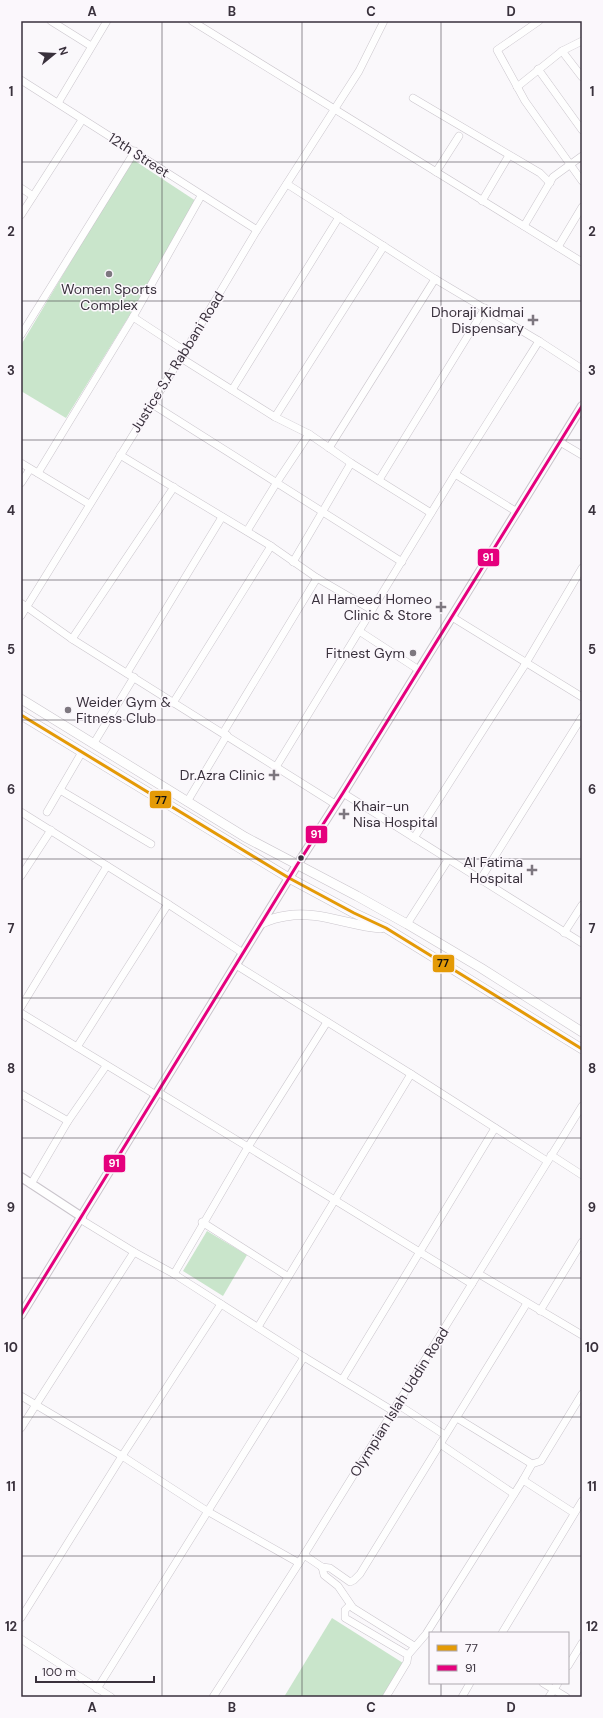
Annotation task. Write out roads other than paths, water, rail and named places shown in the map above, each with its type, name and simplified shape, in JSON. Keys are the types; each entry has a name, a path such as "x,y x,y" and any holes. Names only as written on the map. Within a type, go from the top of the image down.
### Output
{"main road":[{"path":"21,699 245,837 407,924 481,968 582,1032"},
{"path":"21,715 289,878 354,913 386,928 582,1049"},
{"path":"262,923 286,916 302,915 336,919 368,927 386,928"}],"street":[{"path":"51,21 91,46"},
{"path":"58,103 107,21"},
{"path":"192,21 582,262"},
{"name":"Justice S.A Rabbani Road","path":"21,616 24,605 181,358 257,230 359,71 384,21"},
{"path":"538,21 497,50 525,101 582,181"},
{"path":"517,87 562,51 582,41"},
{"path":"562,51 582,77"},
{"path":"538,69 582,130"},
{"name":"12th Street","path":"21,80 82,120 135,151 202,196 257,230"},
{"path":"413,98 540,173 550,183"},
{"path":"21,215 82,120"},
{"path":"436,172 459,136"},
{"path":"21,335 135,151"},
{"path":"524,226 553,177 582,156"},
{"path":"482,200 508,157"},
{"path":"287,184 435,279 539,341 582,369"},
{"path":"21,188 33,196"},
{"path":"38,474 133,317 202,196"},
{"path":"558,247 582,207"},
{"path":"232,390 339,217"},
{"path":"275,417 384,246"},
{"path":"329,448 435,279"},
{"path":"379,480 485,308"},
{"path":"133,317 185,351"},
{"path":"276,768 455,474 539,341"},
{"path":"181,358 275,417 309,434 350,463 431,513"},
{"path":"152,404 402,562"},
{"path":"21,1315 297,864 343,793 582,406"},
{"path":"247,532 277,482 309,434"},
{"path":"560,442 582,455"},
{"path":"120,455 272,546 293,562 372,610"},
{"path":"21,463 89,504"},
{"path":"293,562 350,463"},
{"path":"21,483 30,469"},
{"path":"455,474 517,512"},
{"path":"72,639 174,486"},
{"path":"127,673 222,517"},
{"path":"173,703 272,546"},
{"path":"414,838 526,663 582,568"},
{"path":"187,802 225,734 318,578"},
{"path":"24,605 72,639 335,804"},
{"path":"452,617 582,697"},
{"path":"359,631 419,670"},
{"path":"94,743 134,677"},
{"path":"480,880 582,717"},
{"path":"47,812 82,752"},
{"path":"60,790 151,844"},
{"path":"343,793 582,943"},
{"path":"21,812 168,904 243,954"},
{"path":"21,876 51,830"},
{"path":"407,924 448,860"},
{"path":"21,1007 107,866"},
{"path":"77,1047 168,904"},
{"path":"564,933 582,905"},
{"path":"236,965 496,1128 582,1175"},
{"path":"21,1013 106,1066 248,1146 472,1284"},
{"path":"174,1274 202,1222 248,1146 327,1022"},
{"path":"31,1184 68,1121 106,1066"},
{"path":"258,1327 287,1276 411,1074"},
{"path":"21,1094 68,1121"},
{"name":"Olympian Islah Uddin Road","path":"213,1697 299,1563 582,1106"},
{"path":"342,1380 496,1128"},
{"path":"21,1177 134,1252 174,1274 304,1357 393,1411"},
{"path":"202,1222 287,1276"},
{"path":"540,1311 582,1242"},
{"path":"21,1428 134,1252"},
{"path":"479,1274 582,1335"},
{"path":"304,1554 322,1567 330,1568 350,1582 354,1580 457,1418 527,1303"},
{"path":"21,1618 122,1456 221,1304"},
{"path":"97,1689 304,1357"},
{"path":"430,1632 532,1464 540,1461 582,1394"},
{"path":"21,1396 122,1456 207,1511 299,1563"},
{"path":"397,1404 445,1435"},
{"path":"457,1418 532,1464"},
{"path":"440,1444 514,1494"},
{"path":"523,1480 574,1513"},
{"path":"503,1632 582,1501"},
{"path":"322,1567 324,1575 338,1586 353,1608 414,1646"},
{"path":"350,1605 345,1610 345,1618 408,1655"},
{"path":"386,1697 407,1662 408,1655 414,1646 428,1635"},
{"path":"21,1640 110,1697"},
{"path":"569,1664 582,1643"},
{"path":"462,1697 469,1684"},
{"path":"549,1697 556,1686 566,1697"}],"place":[{"name":"Women Sports Complex","path":"109,274"},
{"name":"Dhoraji Kidmai Dispensary","path":"533,320"},
{"name":"Al Hameed Homeo Clinic & Store","path":"441,607"},
{"name":"Fitnest Gym","path":"413,653"},
{"name":"Weider Gym & Fitness Club","path":"68,710"},
{"name":"Dr.Azra Clinic","path":"274,775"},
{"name":"Khair-un Nisa Hospital","path":"344,814"},
{"name":"Al Fatima Hospital","path":"532,870"}]}
